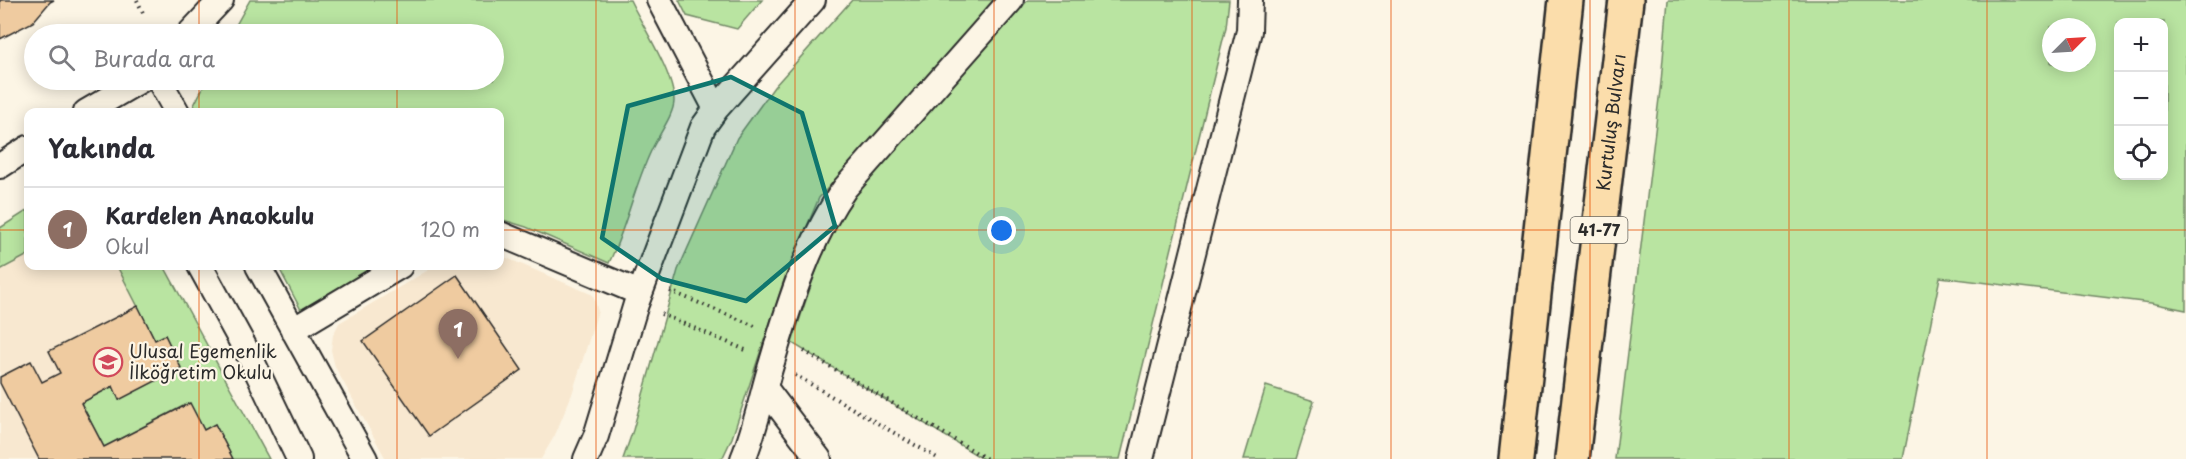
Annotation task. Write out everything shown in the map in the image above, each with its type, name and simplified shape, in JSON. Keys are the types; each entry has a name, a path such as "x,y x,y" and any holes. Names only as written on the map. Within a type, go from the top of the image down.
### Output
{"highway":[{"path":"1516,459 1566,0"},
{"name":"Kurtuluş Bulvarı","path":"1572,459 1626,0"}],"street":[{"path":"198,24 221,0"},
{"path":"659,0 716,109"},
{"path":"586,459 596,436 640,293 696,142 716,109 813,0"},
{"path":"743,459 780,337 800,280 830,208 863,167 1011,0"},
{"path":"1141,459 1249,31 1250,0"},
{"path":"111,106 129,90"},
{"path":"165,90 175,108"},
{"path":"0,166 24,151"},
{"path":"504,236 640,293"},
{"path":"202,270 251,359 299,459"},
{"path":"260,270 365,459"},
{"path":"293,330 393,270"},
{"path":"765,388 819,459"}],"path":[{"path":"137,0 144,15"},
{"path":"640,293 780,337 987,459"},
{"path":"640,293 772,362 939,459"}],"highlighted area":[{"path":"731,77 802,113 835,226 746,301 662,279 602,238 628,106"}],"shaded area":[{"name":"Ulusal Egemenlik İlköğretim Okulu","path":"24,213 24,270 166,270 269,459 0,459 0,228"},
{"path":"504,257 593,295 598,311 572,394 555,435 541,459 386,459 335,367 331,350 333,335 339,323 428,270 504,270"}],"green space":[{"path":"250,0 630,0 669,77 673,90 673,107 645,165 609,263 526,227 504,220 504,108 195,108 194,105 202,90 504,90 504,24 237,24"},
{"path":"679,0 762,0 737,29 687,16"},
{"path":"852,0 996,0 819,198 784,280 732,438 722,459 623,459 678,270 737,138 774,87"},
{"path":"1028,0 1229,0 1226,27 1120,459 983,459 792,343 824,250 851,198"},
{"path":"1668,0 2186,0 2186,310 2151,303 1940,277 1903,459 1615,459 1661,82"},
{"path":"24,213 24,257 0,270 0,228"},
{"path":"119,270 166,270 269,459 233,459 215,424 204,430 189,403 104,447 81,403 113,386 119,399 181,368 165,335 155,340"},
{"path":"280,270 368,270 301,310"},
{"path":"1266,386 1314,401 1296,459 1244,459"}],"building":[{"path":"0,0 54,0 33,22 24,24 24,27 0,39"},
{"path":"457,275 522,370 429,436 363,341"},
{"path":"138,306 155,340 165,335 181,368 119,400 113,386 81,403 104,447 190,403 204,430 215,424 233,459 39,459 0,383 0,377 31,361 42,382 60,373 49,351"}],"place":[{"name":"Kardelen Anaokulu","path":"458,359"},
{"name":"Ulusal Egemenlik İlköğretim Okulu","path":"108,362"}]}
